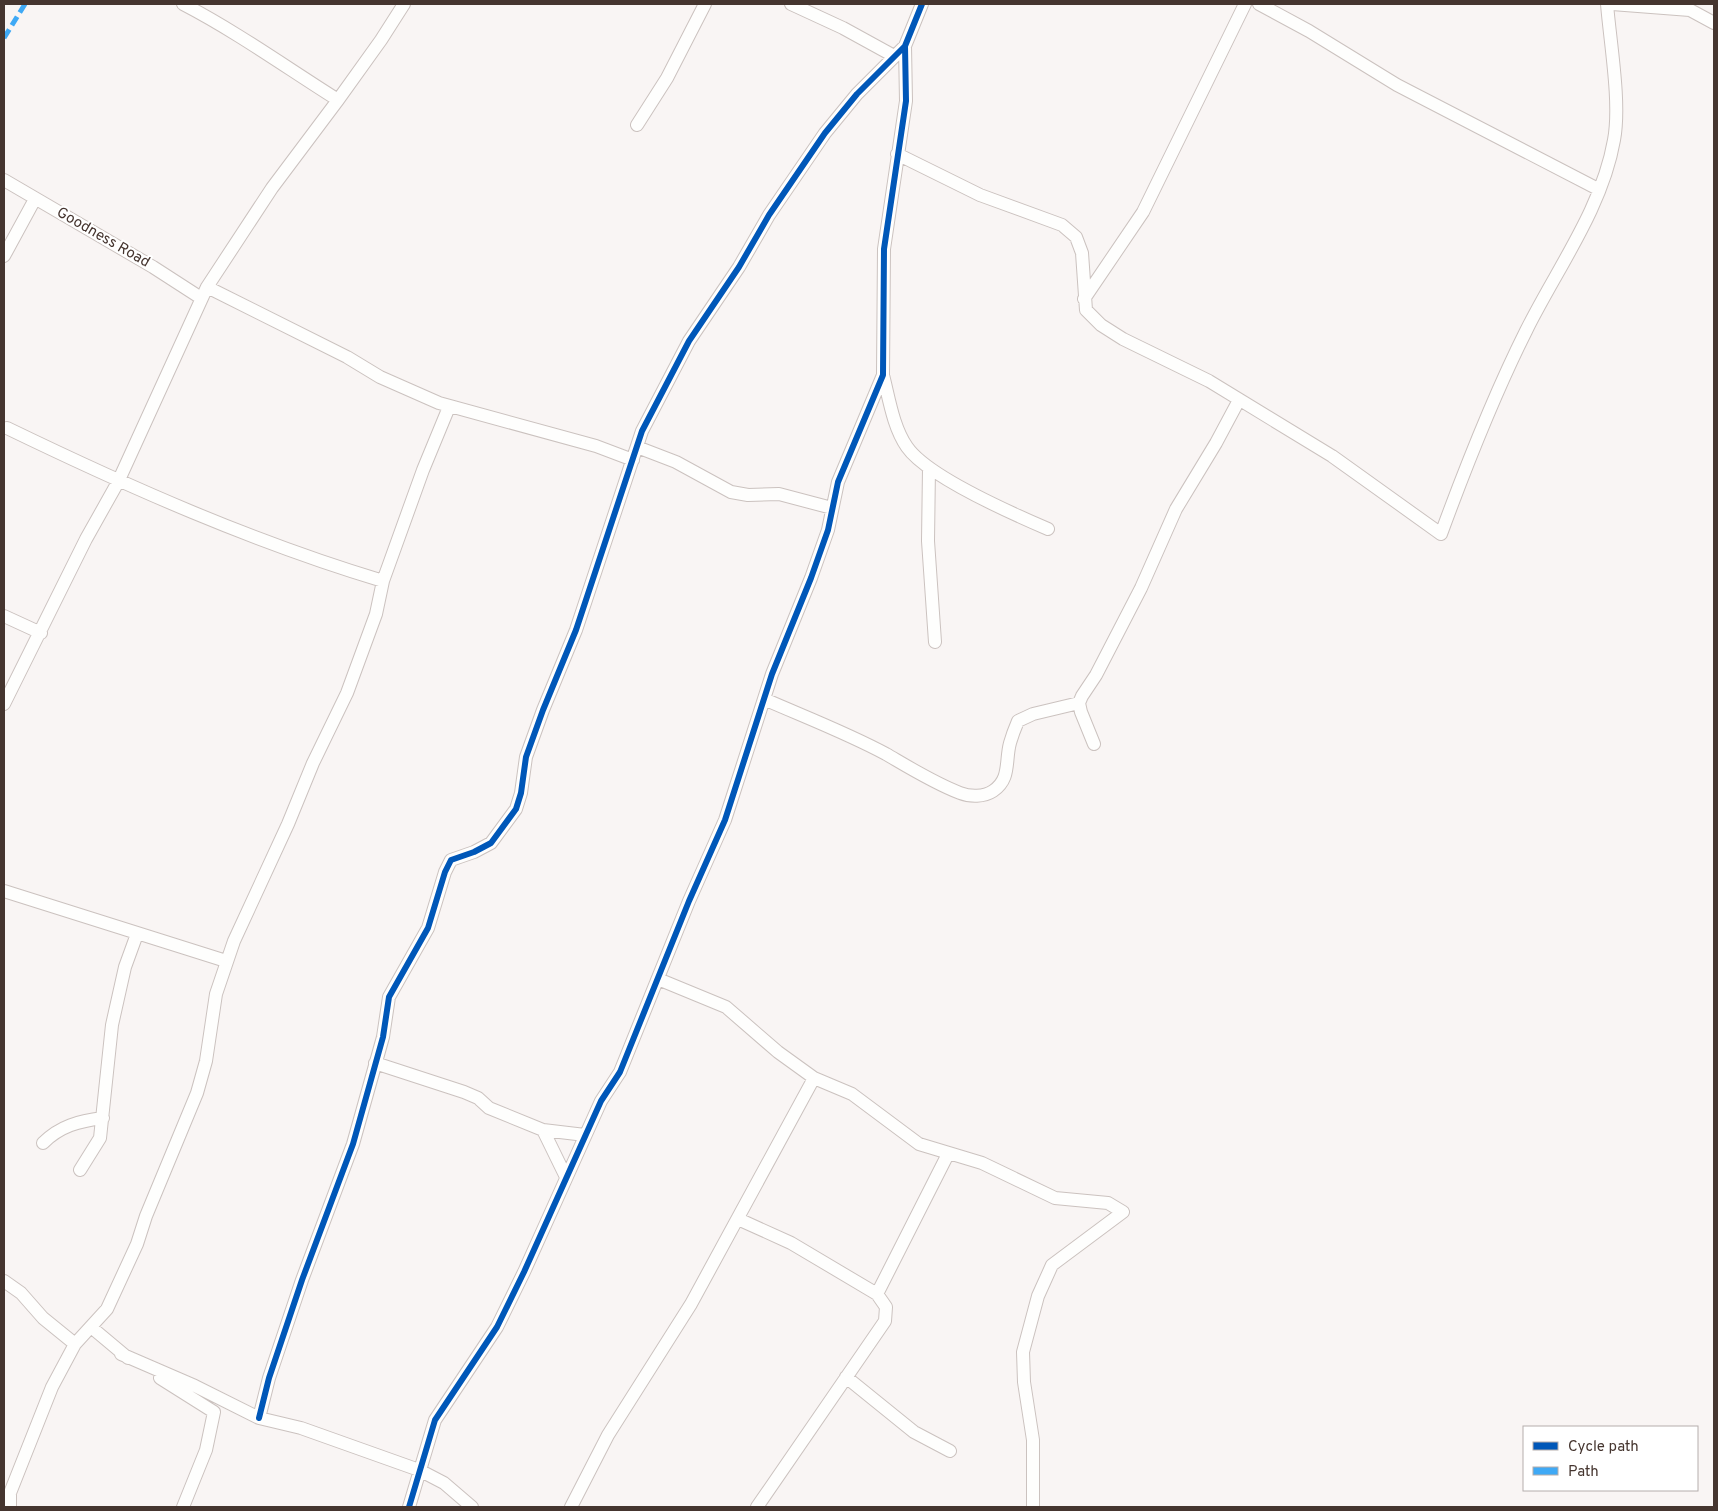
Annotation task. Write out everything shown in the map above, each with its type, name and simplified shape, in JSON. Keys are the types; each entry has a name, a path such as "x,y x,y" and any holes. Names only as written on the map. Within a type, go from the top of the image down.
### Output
{"street":[{"path":"183,4 229,28 274,60 338,100"},
{"path":"4,704 41,633 86,539 118,482 204,293 272,188 382,40 404,4"},
{"path":"637,125 667,78 705,4"},
{"path":"791,4 843,28 894,56"},
{"path":"922,4 905,46 906,100 884,249 883,375 899,435 907,448 929,468 1014,515 1048,529"},
{"path":"1084,300 1143,212 1245,4"},
{"path":"1259,4 1309,31 1397,86 1598,190"},
{"path":"897,154 980,196 1062,225 1076,238 1082,253 1086,310 1101,326 1123,339 1209,381 1332,456 1441,534 1465,468 1525,332 1594,204 1614,140 1616,118 1606,4"},
{"path":"1612,4 1690,10 1714,23"},
{"path":"260,1418 269,1378 302,1280 353,1144 382,1037 389,997 428,928 445,872 451,860 474,852 490,842 516,808 521,793 526,757 542,710 576,630 642,431 689,341 739,268 769,215 825,133 857,94 905,46"},
{"name":"Goodness Road","path":"4,180 153,266 204,293 347,357 380,377 449,407 596,446 633,460"},
{"path":"4,256 35,199"},
{"path":"409,1507 435,1420 497,1327 524,1272 585,1134 601,1101 620,1072 725,820 772,674 811,578 828,530 838,482 883,375"},
{"path":"1094,744 1086,728 1079,703 1141,588 1176,510 1239,400"},
{"path":"10,1507 10,1493 35,1425 52,1387 75,1344 107,1309 137,1244 146,1216 197,1093 206,1061 216,994 226,962 313,763 347,693 376,614 383,581 423,470 449,407"},
{"path":"7,428 118,482 251,537 383,581"},
{"path":"637,447 676,462 731,492 748,496 779,494 832,508"},
{"path":"929,468 928,540 935,642"},
{"path":"4,616 41,633"},
{"path":"764,699 856,739 904,766 961,793 972,796 989,793 1002,782 1008,772 1010,744 1018,721 1033,714 1079,703"},
{"path":"4,891 226,962"},
{"path":"80,1170 100,1138 112,1025 124,967 137,934"},
{"path":"658,979 726,1007 778,1052 814,1078 852,1094 919,1144 982,1163 1054,1198 1108,1203 1123,1212 1052,1265 1038,1296 1022,1352 1024,1382 1033,1440 1033,1507"},
{"path":"375,1063 464,1092 478,1098 489,1108 543,1130 585,1134"},
{"path":"571,1507 608,1435 691,1304 814,1078"},
{"path":"43,1143 53,1132 81,1120 102,1118"},
{"path":"543,1130 566,1177"},
{"path":"877,1294 948,1154"},
{"path":"738,1219 791,1243 877,1294 886,1307 885,1321 757,1507"},
{"path":"4,1281 21,1293 43,1318 75,1344"},
{"path":"91,1327 121,1354 214,1412 208,1443 183,1507"},
{"path":"121,1354 196,1386 260,1418 301,1428 419,1470 444,1483 472,1507"},
{"path":"846,1378 914,1432 950,1451"}],"marked path":[{"path":"4,38 25,4"}],"cycle path":[{"path":"409,1507 435,1420 497,1327 524,1272 601,1101 620,1072 689,901 725,820 772,674 811,578 828,530 838,482 883,375 884,249 906,101 905,46 922,4"},
{"path":"259,1418 269,1378 302,1280 353,1144 383,1037 389,997 428,928 445,872 451,860 474,852 491,843 516,809 521,793 526,757 576,630 642,431 689,341 739,267 769,215 825,133 857,94 905,46"}]}
